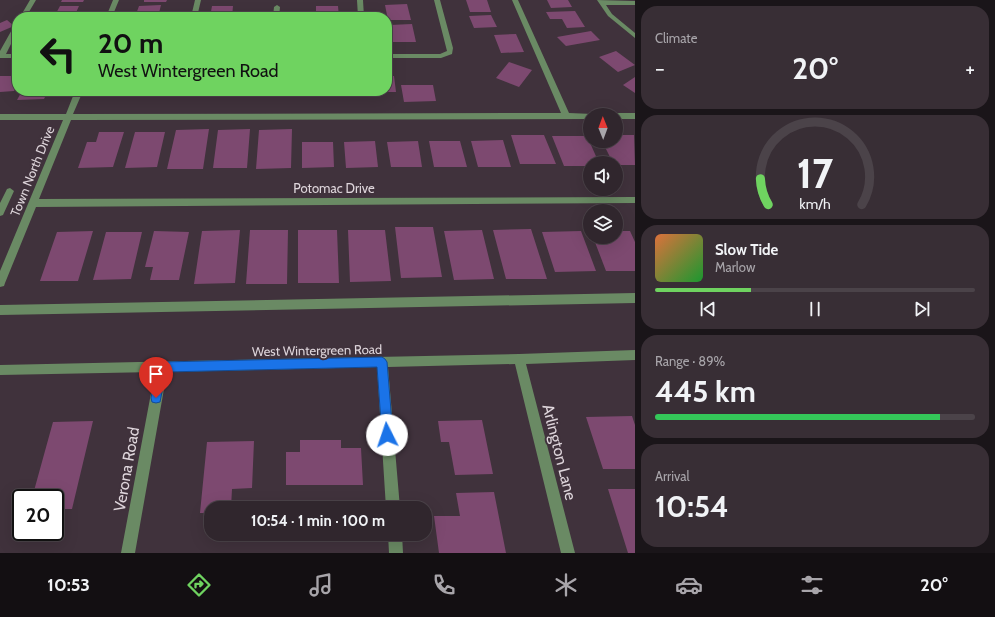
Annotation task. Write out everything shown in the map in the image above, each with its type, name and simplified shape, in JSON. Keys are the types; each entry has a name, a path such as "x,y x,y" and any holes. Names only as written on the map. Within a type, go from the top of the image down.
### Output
{"street":[{"path":"26,12 33,0"},
{"path":"111,12 116,0"},
{"path":"195,12 198,0"},
{"path":"360,0 361,12"},
{"path":"392,56 442,56 450,52 437,0"},
{"path":"515,0 544,69 566,116"},
{"path":"601,2 635,3"},
{"path":"601,2 610,15 635,36"},
{"path":"276,12 277,7"},
{"path":"12,35 0,56 12,56"},
{"name":"Town North Drive","path":"0,283 77,96"},
{"path":"0,117 583,116"},
{"path":"623,116 635,116"},
{"path":"0,212 10,191"},
{"name":"Potomac Drive","path":"34,203 635,200"},
{"path":"0,310 635,298"},
{"name":"West Wintergreen Road","path":"0,370 519,359 635,355"},
{"name":"Arlington Lane","path":"519,359 568,553"},
{"path":"382,362 392,501"},
{"name":"Verona Road","path":"128,553 162,367"},
{"path":"395,541 396,553"}],"building":[{"path":"62,0 84,0 83,2 61,2"},
{"path":"144,0 167,0 166,2 144,2"},
{"path":"466,0 487,0 491,12 470,12"},
{"path":"547,0 568,0 572,7 551,8"},
{"path":"407,4 411,20 392,20 392,12 386,12 385,5"},
{"path":"161,5 159,12 137,12 139,6"},
{"path":"60,6 79,6 76,12 57,12"},
{"path":"212,6 233,6 232,12 211,12"},
{"path":"316,6 338,6 339,12 316,12"},
{"path":"575,11 585,27 567,28 562,19 550,19 546,12"},
{"path":"491,15 497,27 474,28 469,16"},
{"path":"7,20 12,24 12,27 0,32 0,23"},
{"path":"412,24 416,42 393,42 392,25"},
{"path":"591,31 600,40 566,46 557,37"},
{"path":"516,34 524,52 501,53 494,35"},
{"path":"616,51 635,65 618,72 599,57"},
{"path":"509,62 532,70 519,87 496,78"},
{"path":"0,76 12,76 12,91 0,92"},
{"path":"392,76 394,76 396,92 392,92"},
{"path":"635,77 635,93 623,85"},
{"path":"401,85 433,85 436,101 404,102"},
{"path":"19,96 46,96 44,99 17,100"},
{"path":"209,129 203,169 167,169 176,130"},
{"path":"250,129 247,168 213,168 218,130"},
{"path":"292,129 291,168 256,169 259,130"},
{"path":"99,132 124,132 113,167 78,168 87,142 96,142"},
{"path":"135,132 165,132 157,167 125,168"},
{"path":"511,135 544,135 556,164 520,164"},
{"path":"623,135 634,135 635,165 623,165 623,156 610,156 606,148 623,148"},
{"path":"552,136 583,136 583,148 592,148 596,156 583,156 583,166 564,166"},
{"path":"503,140 511,167 478,167 471,141"},
{"path":"375,141 378,167 346,168 344,142"},
{"path":"418,141 422,167 391,167 387,142"},
{"path":"429,141 460,141 467,167 434,167"},
{"path":"302,142 333,142 334,167 302,168"},
{"path":"395,227 433,227 442,277 401,278"},
{"path":"531,229 547,279 506,279 493,230"},
{"path":"240,230 235,283 194,284 202,231"},
{"path":"250,230 288,230 287,284 246,284"},
{"path":"298,230 337,230 339,283 298,283"},
{"path":"348,230 385,230 391,281 350,282"},
{"path":"482,230 494,279 454,280 444,231"},
{"path":"93,231 78,281 40,281 57,232"},
{"path":"154,231 189,232 179,280 150,280 153,267 145,267"},
{"path":"581,231 583,244 586,244 596,271 555,272 542,232"},
{"path":"623,231 630,231 635,242 635,271 606,271 596,244 623,244"},
{"path":"106,232 142,232 131,279 93,280"},
{"path":"632,416 635,425 635,469 603,469 586,417"},
{"path":"482,420 493,474 455,475 449,442 441,442 438,421"},
{"path":"93,421 72,509 64,509 64,489 34,489 53,422"},
{"path":"300,440 341,440 341,448 361,448 363,485 286,485 286,452 300,452"},
{"path":"254,441 252,488 232,489 231,501 204,501 204,513 200,513 207,442"},
{"path":"608,489 635,489 635,553 628,553"},
{"path":"494,492 506,553 439,553 434,516 460,516 456,493"}],"route":[{"path":"156,398 162,367 382,362 387,435"}]}
